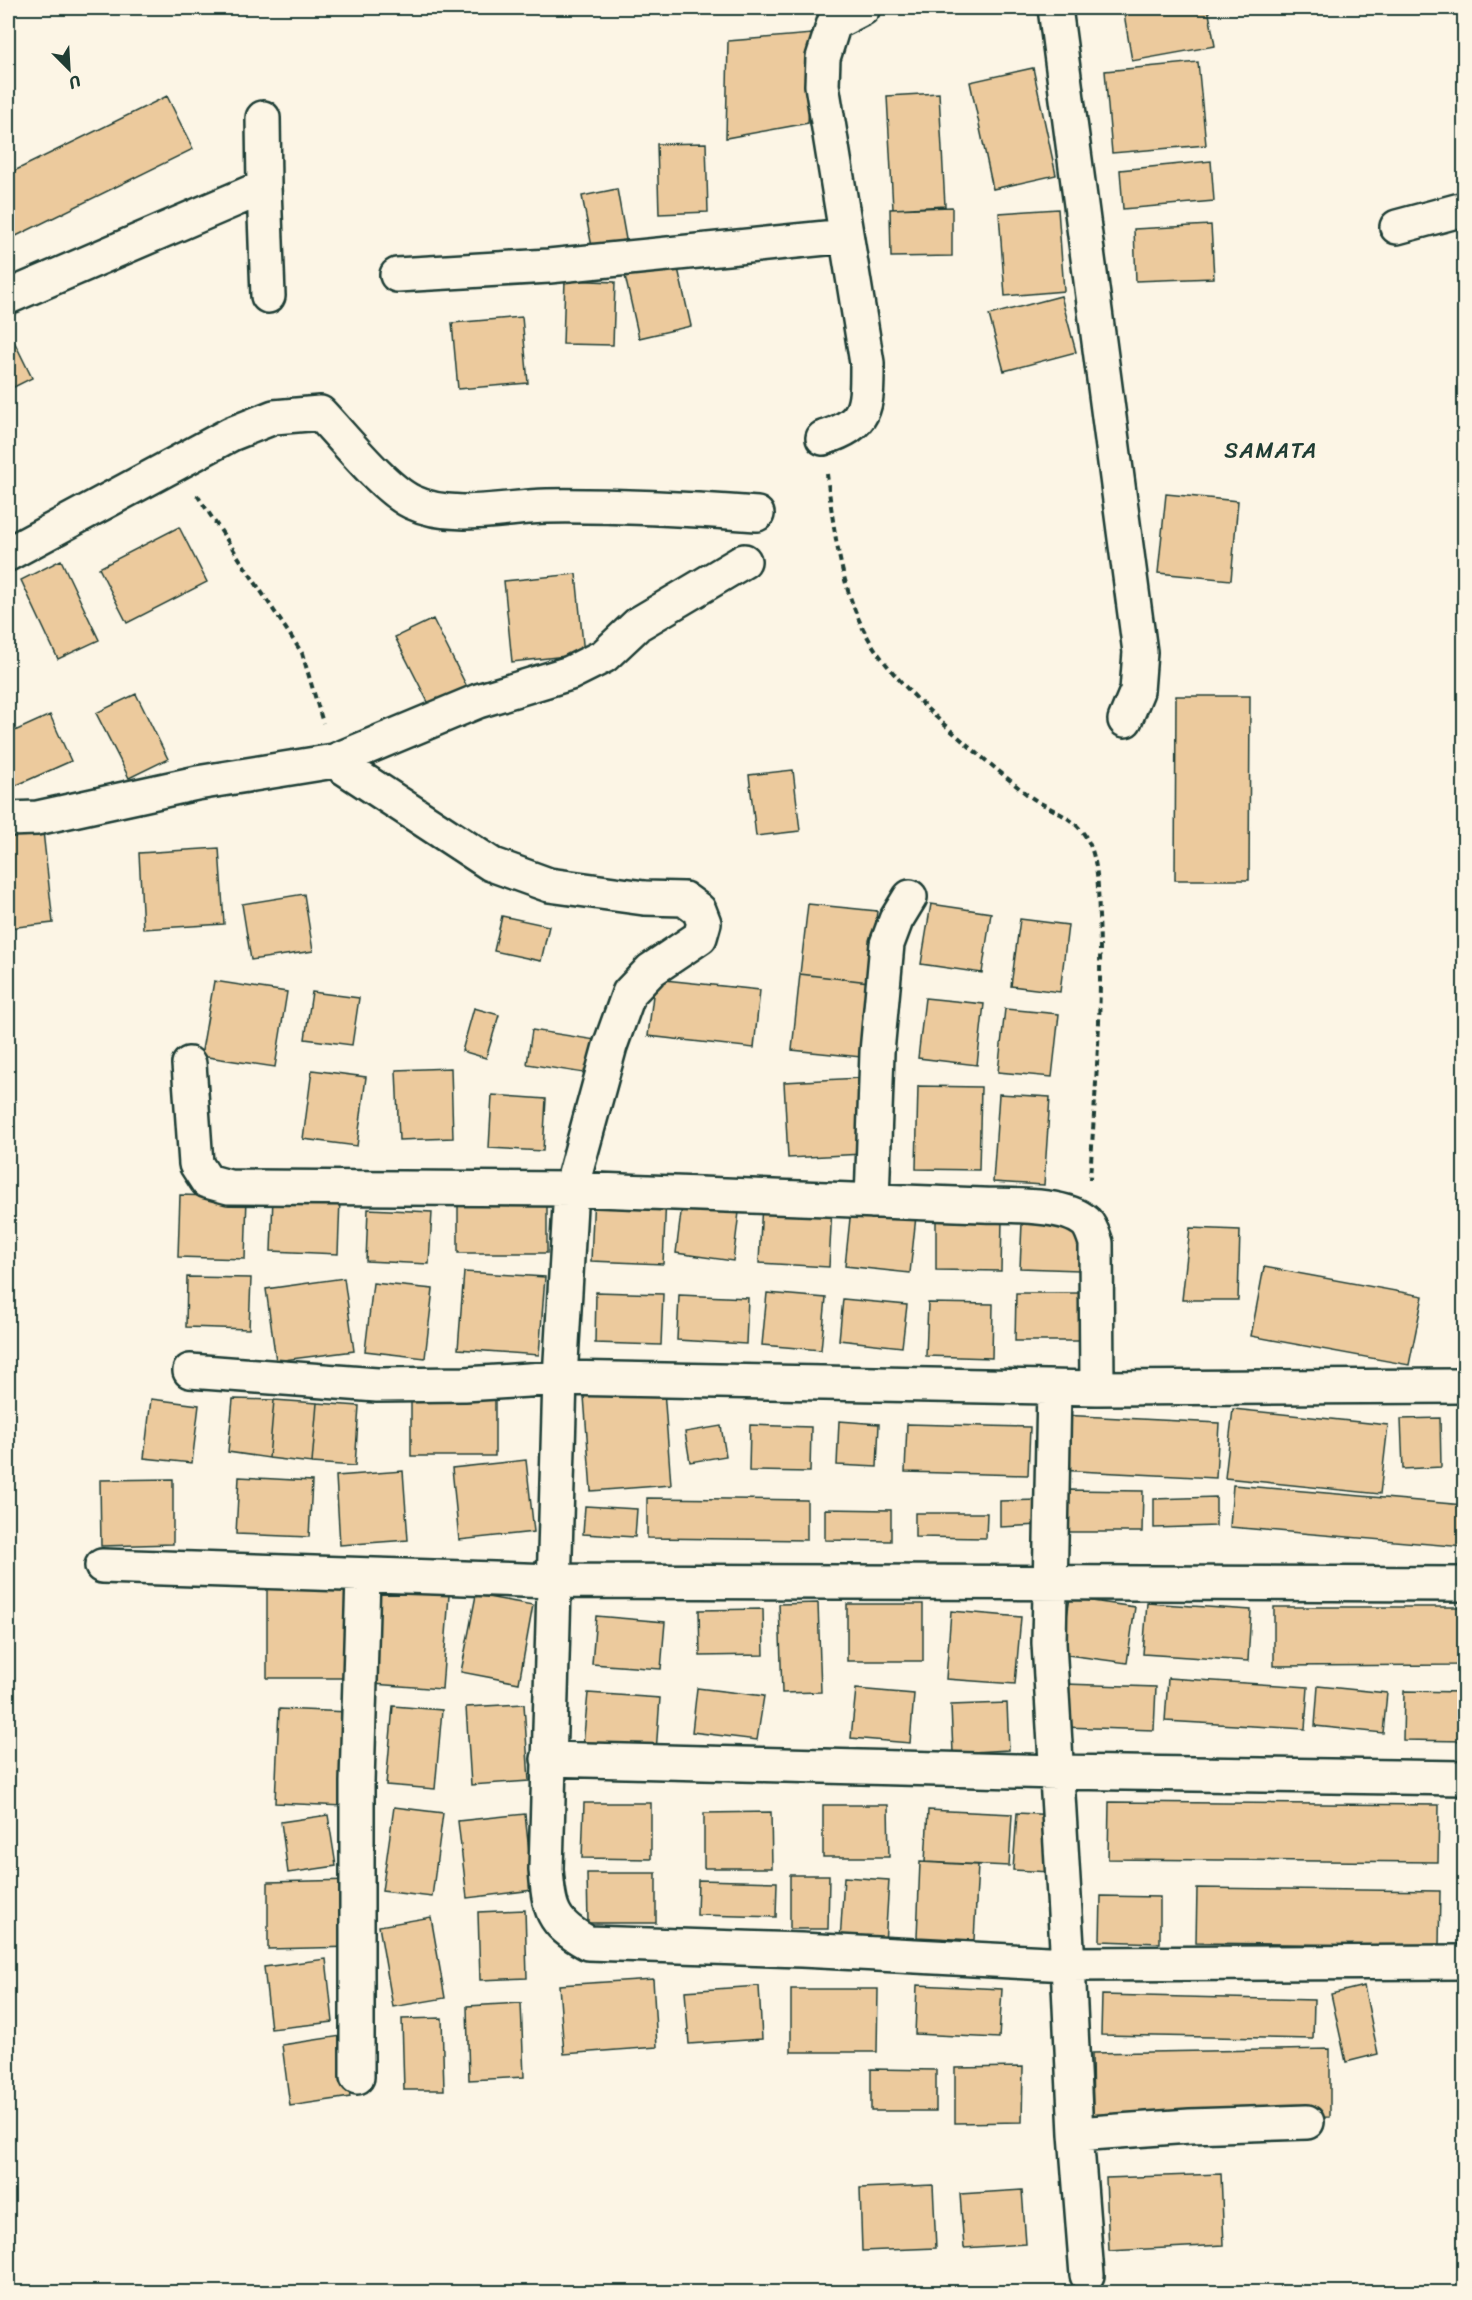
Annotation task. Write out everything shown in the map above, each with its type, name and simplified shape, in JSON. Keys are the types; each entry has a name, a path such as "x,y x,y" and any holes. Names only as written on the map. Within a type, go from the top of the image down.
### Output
{"street":[{"path":"823,438 847,430 865,408 867,363 822,85 823,58 834,23 863,8"},
{"path":"1055,8 1140,652 1137,691 1125,720"},
{"path":"263,118 268,296"},
{"path":"8,297 264,187"},
{"path":"1397,227 1464,209"},
{"path":"397,275 549,266 846,236"},
{"path":"8,554 231,434 274,417 320,413 395,490 411,502 435,509 464,511 546,506 646,507 757,514"},
{"path":"8,819 37,818 197,783 334,761 478,701 579,669 604,656 638,624 744,561"},
{"path":"334,761 491,864 549,885 644,898 684,899 699,910 704,923 700,937 651,970 629,993 610,1046 571,1188 560,1378 548,1759 546,1869 548,1899 554,1918 568,1932 588,1942 1068,1964 1464,1962"},
{"path":"872,1201 876,1052 887,944 896,920 910,897"},
{"path":"189,1064 196,1164 207,1181 229,1186 571,1188 1049,1209 1087,1223 1096,1243 1097,1388"},
{"path":"190,1371 377,1385 465,1384 560,1378 1054,1388 1464,1386"},
{"path":"1054,1388 1049,1643 1076,2134 1087,2275"},
{"path":"102,1566 554,1581 1464,1584"},
{"path":"357,2077 357,1782 363,1576"},
{"path":"548,1759 1057,1772 1464,1778"},
{"path":"1076,2134 1190,2126 1307,2122"}],"path":[{"path":"823,438 831,509 842,566 856,612 876,652 951,731 1028,795 1064,814 1080,829 1090,844 1096,868 1101,967 1087,1223"},
{"path":"176,463 302,653 334,761"}],"building":[{"path":"1123,8 1208,8 1215,46 1132,61"},
{"path":"812,34 808,123 726,138 728,41"},
{"path":"1198,62 1206,145 1112,153 1105,71"},
{"path":"1033,68 1056,175 993,189 970,82"},
{"path":"939,93 945,206 893,209 887,96"},
{"path":"167,96 193,149 8,240 8,174"},
{"path":"706,143 708,212 659,214 657,144"},
{"path":"1211,161 1214,201 1123,209 1120,170"},
{"path":"617,189 627,245 593,252 582,196"},
{"path":"952,207 952,256 891,257 890,209"},
{"path":"1058,209 1064,291 1005,296 999,213"},
{"path":"1211,225 1214,278 1136,281 1134,229"},
{"path":"675,255 691,326 639,338 623,267"},
{"path":"565,280 615,282 613,345 563,344"},
{"path":"1061,296 1076,352 1004,371 989,315"},
{"path":"522,317 528,383 458,389 452,323"},
{"path":"8,329 32,378 8,390"},
{"path":"1166,494 1238,501 1231,580 1158,573"},
{"path":"179,527 207,582 127,623 99,568"},
{"path":"61,560 99,640 58,659 21,580"},
{"path":"576,574 584,654 512,662 504,581"},
{"path":"433,619 467,687 430,706 395,637"},
{"path":"136,694 168,759 129,778 96,713"},
{"path":"1176,696 1250,696 1249,880 1175,880"},
{"path":"50,715 71,761 8,789 8,734"},
{"path":"793,770 800,831 756,836 749,775"},
{"path":"43,831 53,923 8,928 8,836"},
{"path":"219,848 224,924 143,929 139,853"},
{"path":"304,894 313,951 251,960 242,904"},
{"path":"808,904 877,911 869,982 800,974"},
{"path":"931,904 991,913 982,973 921,964"},
{"path":"502,916 549,926 541,961 494,951"},
{"path":"1020,919 1068,925 1060,992 1011,986"},
{"path":"800,974 869,982 861,1057 792,1050"},
{"path":"655,979 760,990 754,1048 648,1036"},
{"path":"214,981 287,992 275,1067 201,1056"},
{"path":"312,992 359,998 352,1045 305,1039"},
{"path":"925,998 984,1004 977,1065 918,1058"},
{"path":"474,1008 499,1015 486,1058 462,1051"},
{"path":"1005,1009 1059,1014 1052,1077 998,1072"},
{"path":"532,1030 596,1040 590,1074 527,1064"},
{"path":"451,1068 453,1138 399,1140 396,1070"},
{"path":"312,1070 366,1077 357,1146 303,1139"},
{"path":"860,1078 863,1154 788,1158 784,1082"},
{"path":"918,1086 981,1087 979,1170 916,1169"},
{"path":"999,1094 1050,1097 1044,1185 993,1182"},
{"path":"492,1095 546,1099 543,1151 489,1148"},
{"path":"594,1194 666,1197 663,1264 591,1261"},
{"path":"180,1195 247,1197 245,1259 178,1257"},
{"path":"273,1197 340,1199 338,1254 271,1251"},
{"path":"683,1197 740,1204 733,1261 676,1253"},
{"path":"458,1200 547,1200 547,1253 458,1253"},
{"path":"762,1202 832,1206 829,1267 759,1263"},
{"path":"368,1209 432,1212 429,1264 366,1261"},
{"path":"851,1209 916,1216 910,1273 845,1266"},
{"path":"936,1218 1002,1219 1001,1271 936,1270"},
{"path":"1022,1223 1081,1225 1079,1270 1020,1268"},
{"path":"1190,1228 1240,1230 1238,1300 1182,1300"},
{"path":"1264,1267 1423,1296 1409,1365 1251,1336"},
{"path":"464,1272 545,1277 539,1355 458,1349"},
{"path":"187,1277 251,1278 249,1329 186,1327"},
{"path":"344,1278 354,1351 276,1361 266,1289"},
{"path":"373,1283 433,1289 425,1358 365,1351"},
{"path":"596,1292 663,1294 661,1345 595,1343"},
{"path":"767,1293 826,1298 821,1350 762,1345"},
{"path":"1016,1293 1079,1293 1079,1341 1015,1341"},
{"path":"679,1295 748,1298 746,1344 677,1340"},
{"path":"843,1299 907,1305 902,1347 839,1340"},
{"path":"928,1303 993,1304 992,1358 926,1356"},
{"path":"664,1390 671,1485 591,1491 584,1396"},
{"path":"151,1399 199,1405 192,1463 144,1458"},
{"path":"233,1399 274,1400 269,1458 228,1452"},
{"path":"411,1399 495,1399 495,1456 411,1456"},
{"path":"274,1400 317,1403 312,1463 269,1458"},
{"path":"317,1403 359,1406 355,1466 312,1463"},
{"path":"1233,1409 1388,1425 1380,1494 1225,1478"},
{"path":"1061,1415 1219,1423 1216,1478 1057,1470"},
{"path":"1440,1418 1441,1467 1403,1469 1401,1419"},
{"path":"839,1421 879,1424 877,1467 837,1465"},
{"path":"907,1424 1030,1427 1028,1475 905,1472"},
{"path":"750,1425 811,1427 810,1472 749,1471"},
{"path":"721,1426 726,1456 690,1462 685,1432"},
{"path":"1464,1442 1464,1477 1460,1476"},
{"path":"526,1460 534,1532 459,1540 452,1468"},
{"path":"403,1471 408,1540 340,1545 336,1476"},
{"path":"239,1477 312,1481 309,1537 236,1534"},
{"path":"173,1479 173,1544 101,1546 100,1480"},
{"path":"1233,1485 1464,1505 1464,1547 1230,1527"},
{"path":"1066,1490 1143,1491 1142,1532 1065,1532"},
{"path":"1216,1497 1216,1526 1154,1528 1154,1499"},
{"path":"647,1498 807,1500 807,1540 647,1538"},
{"path":"1039,1500 1040,1525 1000,1527 1000,1501"},
{"path":"585,1506 637,1509 635,1537 583,1534"},
{"path":"825,1509 891,1510 891,1541 825,1540"},
{"path":"915,1513 987,1513 986,1538 915,1537"},
{"path":"267,1587 348,1587 347,1678 267,1678"},
{"path":"380,1590 449,1595 442,1689 373,1684"},
{"path":"476,1595 533,1605 519,1683 461,1672"},
{"path":"1070,1598 1135,1607 1127,1663 1061,1654"},
{"path":"818,1603 821,1692 782,1693 779,1604"},
{"path":"1147,1603 1251,1610 1248,1661 1143,1654"},
{"path":"847,1604 923,1604 923,1661 847,1661"},
{"path":"1274,1607 1464,1607 1464,1665 1274,1666"},
{"path":"763,1609 764,1655 700,1656 699,1610"},
{"path":"951,1611 1021,1617 1015,1684 946,1679"},
{"path":"596,1616 665,1622 661,1669 592,1664"},
{"path":"1168,1678 1308,1687 1305,1729 1165,1721"},
{"path":"1065,1684 1156,1687 1154,1730 1063,1727"},
{"path":"1318,1686 1387,1693 1383,1733 1315,1726"},
{"path":"697,1688 764,1696 757,1740 692,1732"},
{"path":"856,1689 914,1694 910,1743 851,1738"},
{"path":"1404,1691 1464,1692 1464,1741 1403,1740"},
{"path":"588,1693 660,1698 656,1752 583,1746"},
{"path":"1007,1703 1009,1750 953,1753 951,1705"},
{"path":"524,1704 529,1781 471,1785 466,1707"},
{"path":"393,1706 442,1710 435,1789 386,1785"},
{"path":"279,1709 349,1712 345,1806 275,1803"},
{"path":"1109,1802 1439,1805 1438,1862 1108,1859"},
{"path":"584,1803 651,1803 651,1859 582,1858"},
{"path":"823,1805 888,1805 889,1857 823,1857"},
{"path":"394,1807 443,1813 432,1897 382,1891"},
{"path":"928,1810 1012,1814 1009,1866 925,1862"},
{"path":"771,1812 772,1868 704,1868 704,1813"},
{"path":"1017,1813 1056,1815 1051,1872 1013,1870"},
{"path":"525,1814 533,1890 467,1898 458,1821"},
{"path":"328,1815 336,1866 288,1873 281,1822"},
{"path":"920,1862 978,1865 974,1940 917,1937"},
{"path":"587,1873 656,1873 656,1923 588,1923"},
{"path":"790,1875 829,1875 828,1929 790,1929"},
{"path":"844,1877 889,1880 885,1944 840,1942"},
{"path":"353,1880 354,1947 268,1949 268,1882"},
{"path":"698,1880 777,1882 776,1917 697,1915"},
{"path":"1197,1888 1440,1891 1439,1946 1196,1943"},
{"path":"1101,1896 1160,1897 1160,1943 1100,1941"},
{"path":"525,1910 527,1978 480,1980 478,1912"},
{"path":"431,1917 445,1998 393,2007 379,1926"},
{"path":"326,1959 333,2022 271,2029 264,1967"},
{"path":"653,1979 657,2047 564,2054 559,1985"},
{"path":"917,1985 1002,1989 999,2038 915,2034"},
{"path":"759,1986 762,2039 689,2044 685,1991"},
{"path":"1364,1986 1378,2054 1346,2062 1331,1994"},
{"path":"791,1989 878,1989 877,2052 791,2052"},
{"path":"1102,1995 1314,2000 1313,2039 1101,2035"},
{"path":"521,2003 524,2077 469,2080 467,2006"},
{"path":"442,2018 444,2090 404,2090 402,2019"},
{"path":"341,2036 350,2097 290,2106 282,2045"},
{"path":"1330,2049 1330,2117 1093,2120 1092,2053"},
{"path":"1023,2067 1022,2122 955,2123 955,2068"},
{"path":"871,2069 936,2070 936,2111 871,2111"},
{"path":"1221,2174 1224,2245 1109,2251 1106,2178"},
{"path":"933,2185 936,2248 862,2251 860,2188"},
{"path":"1022,2190 1026,2244 964,2248 960,2194"}],"district":[{"name":"SAMATA","path":"1271,450"}]}
